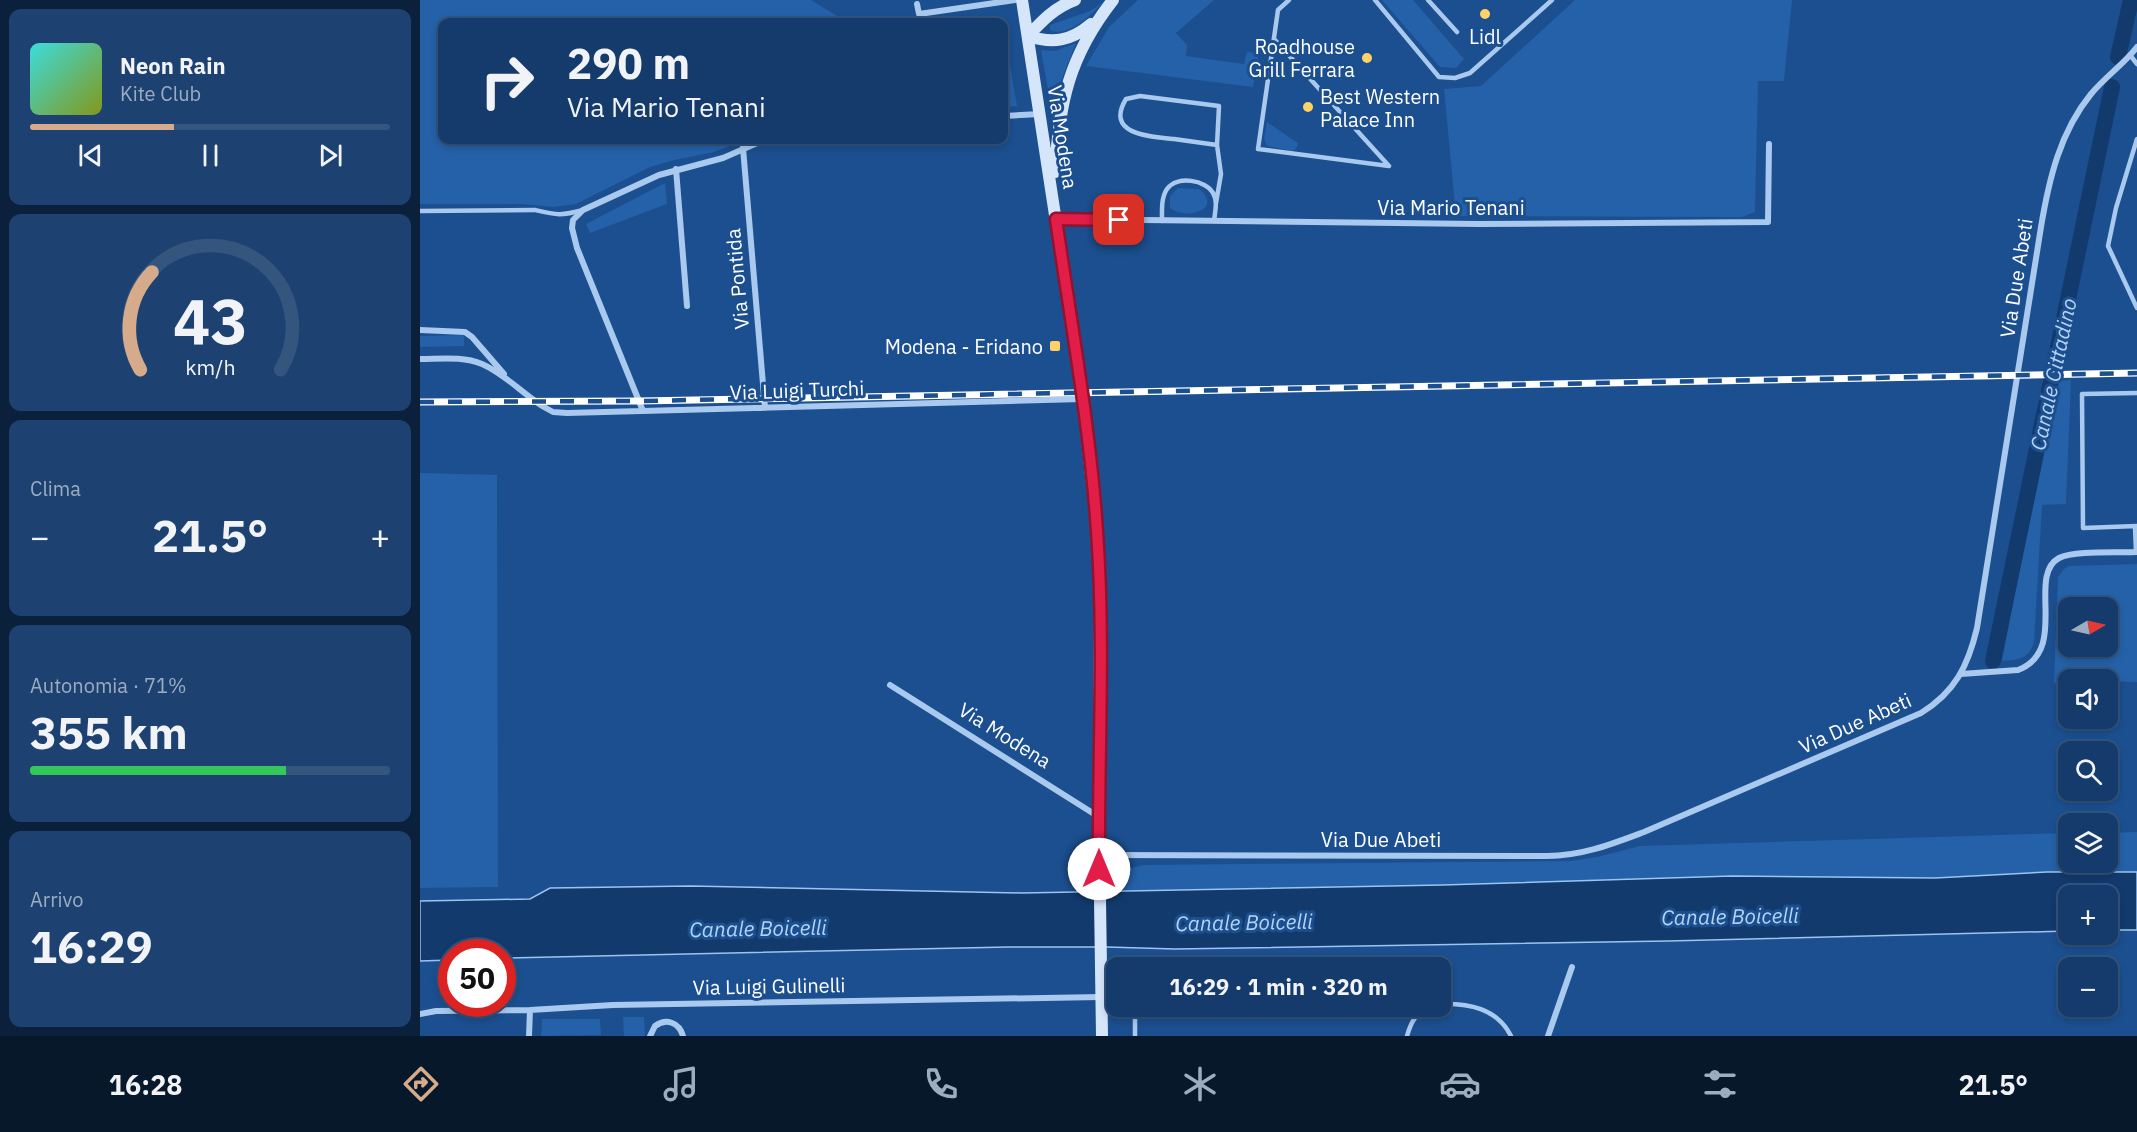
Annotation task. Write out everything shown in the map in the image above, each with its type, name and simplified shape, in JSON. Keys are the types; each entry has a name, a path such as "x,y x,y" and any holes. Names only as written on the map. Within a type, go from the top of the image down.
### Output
{"main road":[{"name":"Via Modena","path":"1022,0 1053,197 1093,480 1099,570 1099,855 1102,1036"},
{"path":"1072,0 1043,20 1028,36 1039,40 1063,40 1080,34 1100,16"},
{"path":"1053,197 1062,106 1072,69 1084,42 1113,0"}],"street":[{"path":"917,4 919,14 1016,0"},
{"name":"Via Due Abeti","path":"1099,855 1575,855 1599,849 1644,832 1921,713 1946,695 1961,674 1977,628 2041,227 2053,171 2071,123 2092,93 2137,47"},
{"path":"1008,116 1040,114"},
{"path":"643,411 574,238 573,219 583,210 636,184 676,169 723,158 754,144"},
{"name":"Via Mario Tenani","path":"1056,219 1479,224 1768,222 1769,144"},
{"name":"Via Pontida","path":"743,148 765,408"},
{"path":"676,169 687,306"},
{"name":"Via Luigi Turchi","path":"420,330 465,332 519,389"},
{"name":"Via Luigi Turchi","path":"420,359 458,359 480,363 533,400 554,412 567,413 1082,399"},
{"path":"1961,674 2018,670 2038,657 2044,643 2048,577 2052,563 2075,554 2137,552"},
{"name":"Via Modena","path":"890,685 1099,818"},
{"path":"1548,1036 1572,967"},
{"name":"Via Luigi Gulinelli","path":"420,1014 436,1011 530,1010 624,1005 1101,997"},
{"path":"529,1036 530,1010"},
{"path":"650,1036 655,1026 666,1021 672,1022 679,1028 683,1036"}],"lane":[{"path":"1275,40 1389,166 1258,149 1278,10 1289,0"},
{"path":"1375,0 1439,77 1455,78 1470,73 1552,0"},
{"path":"1428,0 1457,32"},
{"path":"2130,56 2137,64"},
{"path":"1214,221 1221,174 1217,145 1219,106 1140,96 1126,99 1122,105 1122,121 1126,128 1140,135 1217,145"},
{"path":"2137,139 2116,208 2108,246 2137,308"},
{"path":"1162,221 1163,196 1171,185 1177,182 1204,184 1214,194 1216,203"},
{"path":"420,211 536,210 560,215 583,210"},
{"path":"2137,393 2082,394 2083,528 2136,526 2137,552"},
{"path":"1451,1004 1469,1005 1486,1011 1503,1023 1511,1036"},
{"path":"1407,1036 1415,1017"},
{"path":"1135,1018 1135,1036"}],"shaded area":[{"path":"420,0 811,0 840,18 438,18 438,144 735,144 714,152 650,167 576,204 553,207 522,204 420,204"},
{"path":"1138,0 1214,0 1176,33 1187,45 1186,56 1244,64 1247,52 1259,53 1253,87 1086,66 1109,27"},
{"path":"1382,0 1413,0 1464,59 1456,68 1440,67"},
{"path":"1575,0 1792,0 1784,81 1758,81 1755,212 1742,217 1456,216 1444,89 1481,86"},
{"path":"1105,1 1072,28 1057,32 1050,30 1050,25 1090,11"},
{"path":"1076,43 1061,81 1054,124 1041,50 1055,51"},
{"path":"1008,54 1017,106 1008,107"},
{"path":"1267,122 1298,143 1297,147 1293,151 1267,146 1264,139"},
{"path":"665,183 667,204 590,233 586,224"},
{"path":"1178,188 1199,189 1206,196 1205,207 1193,213 1177,212 1170,208 1170,196"},
{"path":"464,335 464,346 420,347 420,336"},
{"path":"2071,380 2066,504 2042,505 2034,642 2029,652 2022,658 2002,661 2056,381"},
{"path":"420,473 497,475 498,887 420,888"},
{"path":"2137,564 2137,682 2118,681 2118,669 2058,669 2058,683 2054,683 2058,577 2069,566"},
{"path":"2137,832 2137,872 2118,872 2118,833"},
{"path":"2058,833 2058,872 1935,878 1732,876 1442,885 1106,891 1121,873 1143,865 1570,861 1640,846"},
{"path":"623,1017 644,1017 645,1036 624,1036"},
{"path":"542,1019 600,1019 601,1035 541,1036"}],"water":[{"name":"Canale Boicelli","path":"2047,872 2137,872 2137,930 2118,930 2118,885 2058,885 2058,931 1668,941 1175,949 1008,947 516,958 516,939 438,939 438,960 420,961 420,901 530,899 550,888 691,886 1022,893 1442,885 1732,876 1935,878"}],"waterway":[{"name":"Canale Cittadino","path":"2118,57 2131,0"},
{"name":"Canale Cittadino","path":"1993,661 2112,87"}],"railway":[{"path":"420,402 639,401 2137,373"}],"place":[{"name":"Lidl","path":"1485,14"},
{"name":"Roadhouse Grill Ferrara","path":"1367,58"},
{"name":"Best Western Palace Inn","path":"1308,107"},
{"name":"Modena - Eridano","path":"1055,346"}],"route":[{"path":"1099,869 1100,579 1097,530 1082,391 1056,219 1119,220"}]}
